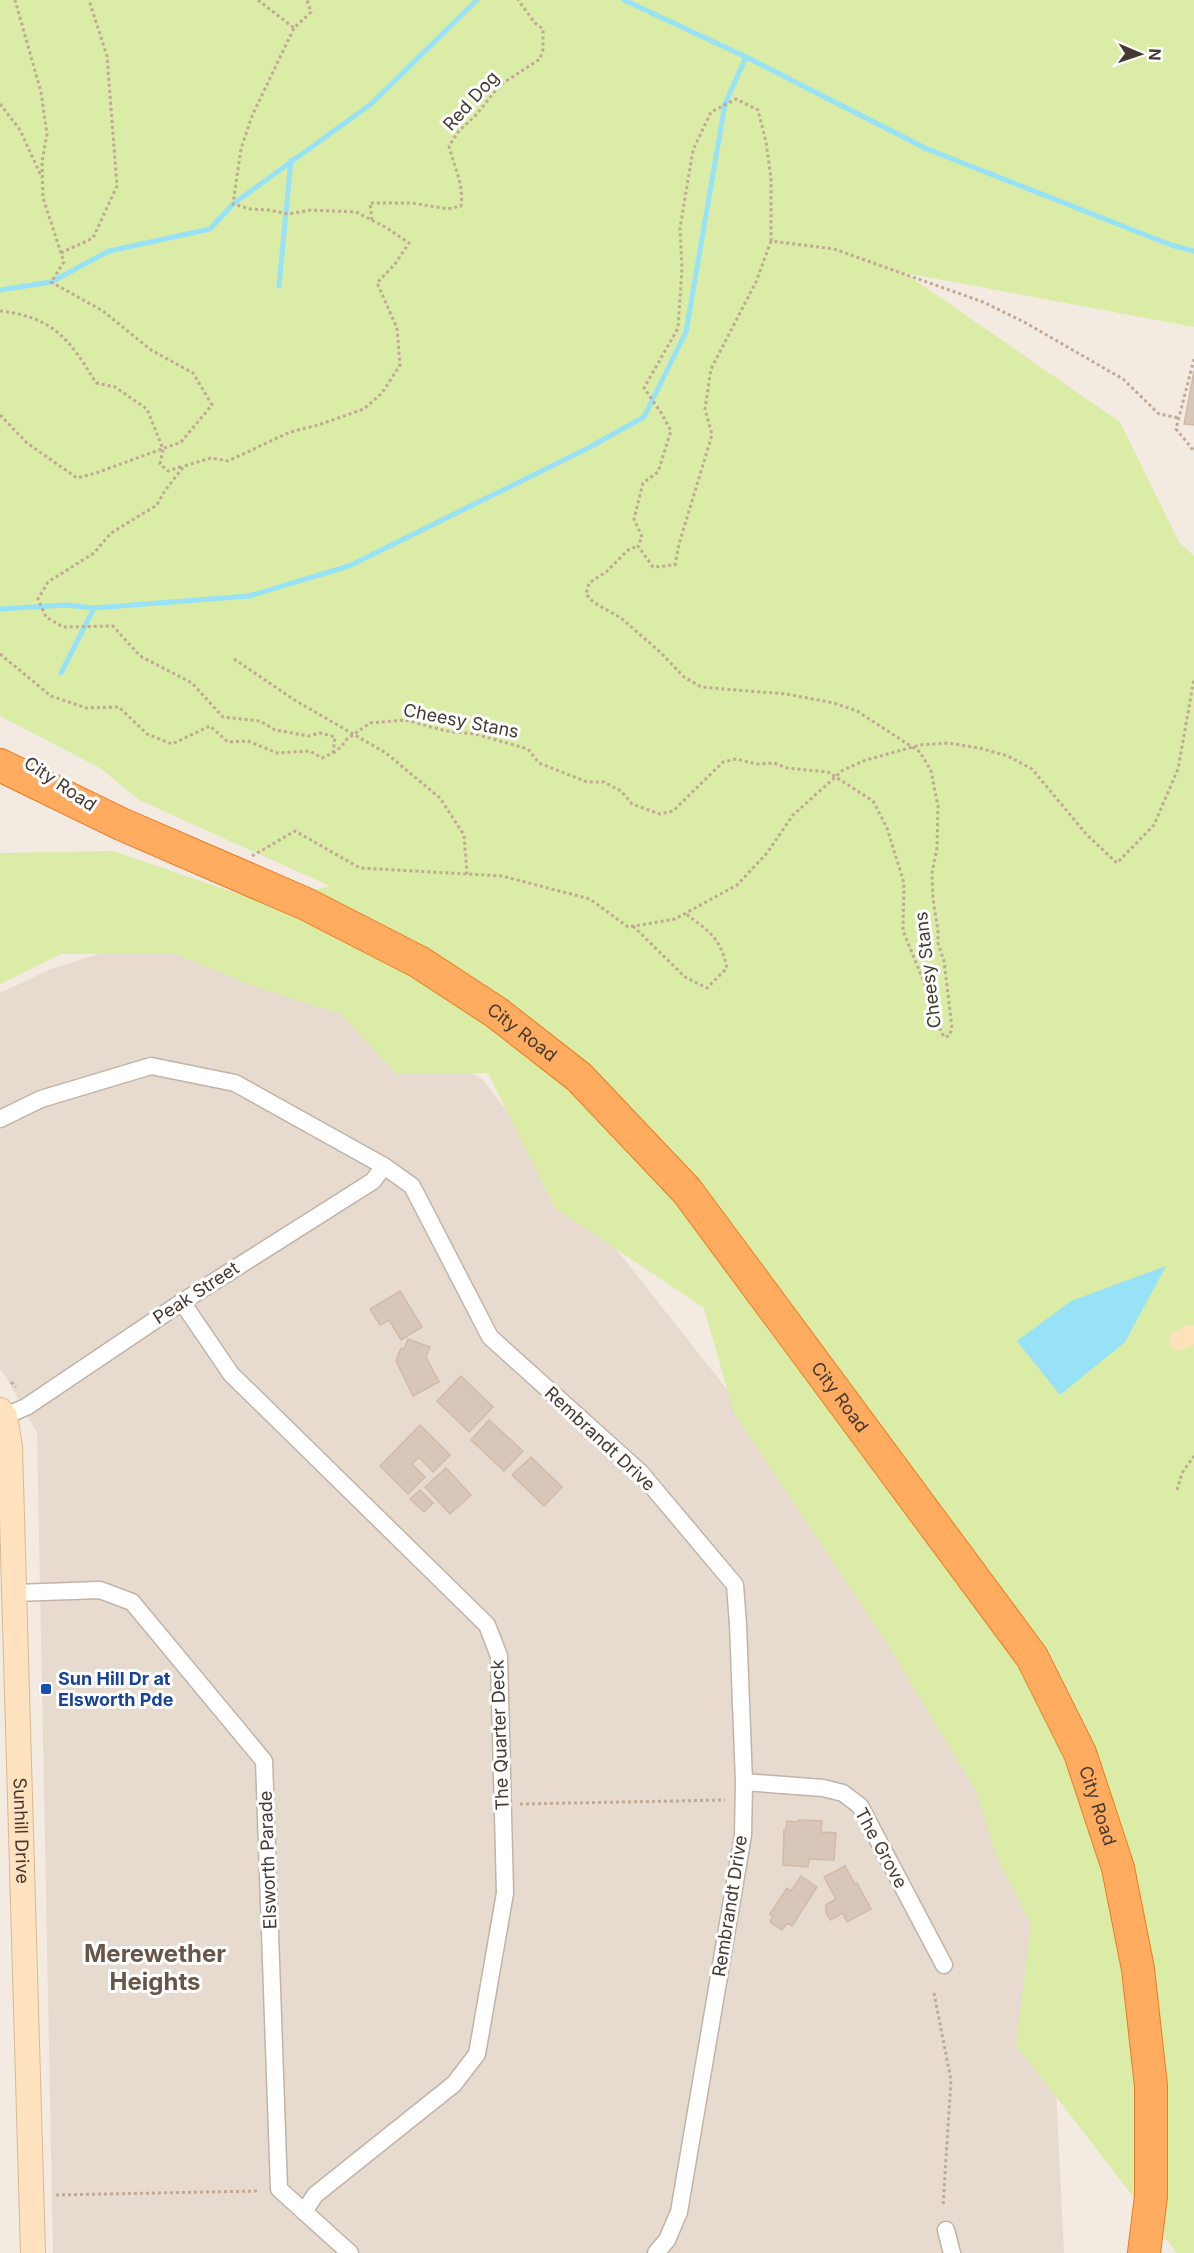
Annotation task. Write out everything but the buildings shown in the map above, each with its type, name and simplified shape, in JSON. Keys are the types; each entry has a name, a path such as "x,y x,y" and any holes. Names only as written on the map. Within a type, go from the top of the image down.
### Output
{"highway":[{"name":"City Road","path":"0,744 121,824"},
{"name":"City Road","path":"0,765 121,824 306,904 419,962 497,1013 579,1077 687,1191 1032,1658 1080,1753 1118,1868 1138,1969 1151,2086 1151,2196 1144,2253"}],"street":[{"name":"Rembrandt Drive","path":"0,1119 41,1099 151,1066 235,1083 384,1166 412,1186 490,1337 640,1472 735,1585 744,1782 742,1835 679,2212 667,2240 656,2253"},
{"name":"Peak Street","path":"2,1413 26,1407 182,1302 373,1181 384,1166"},
{"name":"The Quarter Deck","path":"182,1302 231,1374 487,1625 499,1656 505,1893 477,2054 454,2084 315,2195 304,2212"},
{"name":"Sunhill Drive","path":"2,1413 10,1447 33,2253"},
{"name":"Elsworth Parade","path":"15,1593 100,1590 132,1602 264,1761 279,2189 350,2253"},
{"name":"The Grove","path":"744,1782 823,1788 843,1793 860,1806 944,1965"},
{"path":"942,2253 946,2230 952,2253"}],"path":[{"path":"0,415 27,443 77,478 181,442 212,405 193,373 152,350 104,311 51,282 64,262 43,198 42,162 48,134 41,92 15,0"},
{"path":"61,254 93,238 117,186 107,56 89,0"},
{"path":"258,0 294,28"},
{"path":"0,311 16,313 53,327 78,352 96,383 115,387 147,409 163,449 160,464 168,471 211,458 228,461 290,432 364,409 382,393 400,365 397,328 377,283 395,264 409,243 356,212 311,210 288,214 250,209 233,204 241,149 248,127 294,28 311,12 307,0"},
{"name":"Red Dog","path":"372,220 370,202 412,203 448,209 461,206 463,194 460,177 452,160 449,146 458,132 476,115 500,86 540,58 543,49 543,29 535,23 518,0"},
{"path":"736,99 758,110 766,142 771,178 771,241 756,282 711,369 705,409 712,435 679,544 675,565 653,567 638,546 642,537 634,519 643,483 658,472 670,431 662,414 644,388 678,328 682,268 680,228 693,150 711,112 736,99"},
{"path":"0,104 20,130 42,179"},
{"path":"771,241 834,249 982,302 1026,322 1123,379 1159,414 1179,418"},
{"path":"1194,359 1176,429 1194,451"},
{"path":"0,654 51,696 86,708 119,707 147,734 172,744 210,726 228,742 248,741 277,753 310,751 322,758 333,753 335,737 320,733 309,736 275,730 260,721 223,717 192,683 140,656 113,626 63,627 46,617 38,599 48,582 94,553 111,533 157,505 184,466"},
{"name":"Cheesy Stans","path":"333,753 370,723 405,720 475,734 528,749 539,763 587,782 604,782 621,791 632,804 660,814 673,811 723,762 736,759 757,764 774,763 787,768 828,772 873,801 887,828 904,883 903,931 933,1004 938,1024 944,1036 949,1036 952,1028 944,961 938,943 932,873 937,848 938,806 931,771 920,752 857,711 834,703 786,694 700,687 684,677 659,651 621,618 593,602 586,594 589,583 606,572 628,550 638,546"},
{"path":"234,659 296,701 386,753 440,798 464,835 466,874"},
{"path":"227,870 295,831 360,868 502,876 590,899 628,927 675,919 737,885 767,853 793,815 843,770 866,759 913,747 948,743 1008,756 1032,769 1087,835 1117,863 1154,825 1178,769 1194,679"},
{"path":"633,926 685,977 707,988 727,968 723,951 713,935 685,913"},
{"path":"11,1382 16,1386"},
{"path":"1177,1490 1182,1473 1194,1456"},
{"path":"520,1804 725,1800"},
{"path":"934,1993 951,2080 943,2206"},
{"path":"56,2195 258,2191"}],"shaded area":[{"path":"146,939 268,962 482,1079 868,1568 1047,1904 1064,2253 53,2253 37,1433 0,1370 0,993 51,969"}],"green space":[{"path":"0,0 1194,0 1194,327 905,273 1120,422 1179,542 1194,556 1194,2253 1177,2253 1016,2045 1031,1924 997,1857 976,1791 887,1643 734,1413 704,1308 555,1208 488,1073 397,1074 341,1014 251,985 173,953 61,954 0,984 0,853 113,851 262,902 330,886 139,800 100,768 0,716"}],"sand":[{"path":"1187,1325 1194,1325 1194,1344 1175,1350 1170,1345 1170,1334"}],"water":[{"path":"1166,1266 1125,1342 1060,1395 1017,1341 1071,1301"}],"waterway":[{"path":"0,290 51,282 109,251 210,229 233,204 371,104 477,0"},
{"path":"624,0 746,57 927,149 1171,245 1194,251"},
{"path":"61,673 94,608 249,596 349,566 590,447 644,417 686,332 725,104 746,57"},
{"path":"279,286 291,160"},
{"path":"0,609 66,605 94,608"}],"place":[{"name":"Sun Hill Dr at Elsworth Pde","path":"46,1689"}],"district":[{"name":"Merewether Heights","path":"155,1968"}]}
